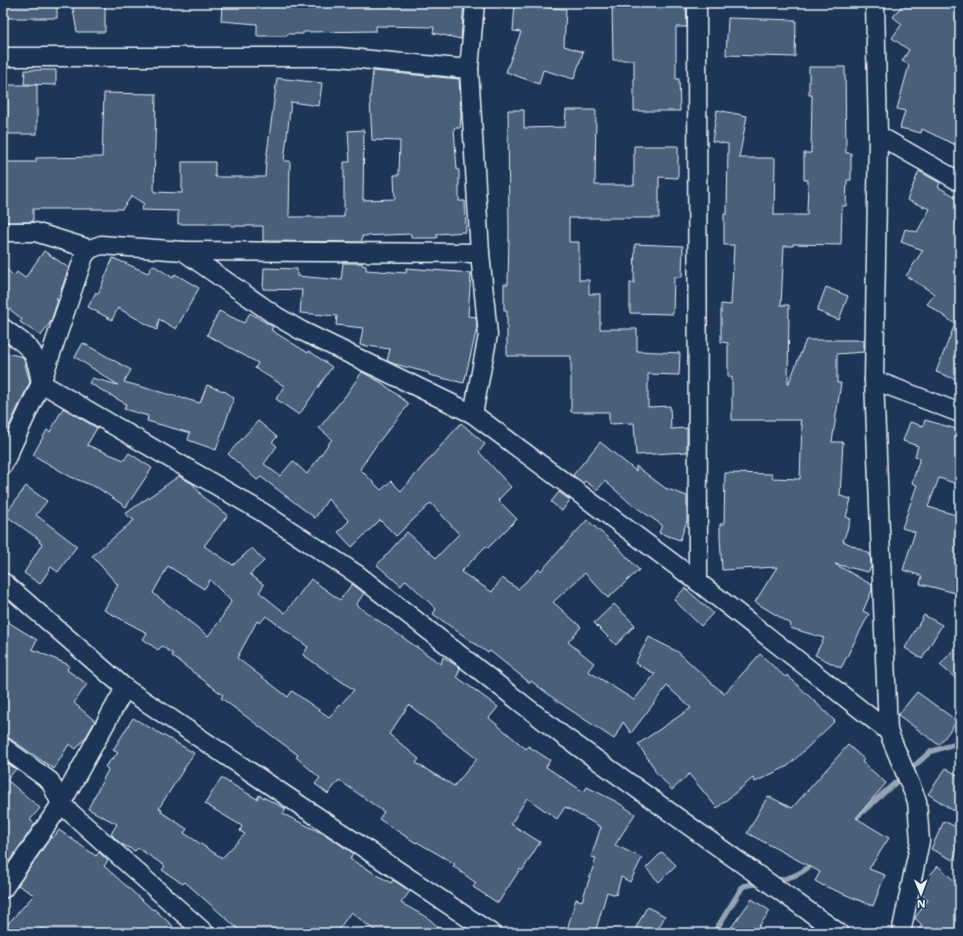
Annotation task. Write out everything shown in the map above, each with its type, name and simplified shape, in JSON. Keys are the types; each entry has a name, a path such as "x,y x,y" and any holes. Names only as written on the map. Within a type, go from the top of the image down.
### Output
{"street":[{"path":"473,414 488,335 480,253 469,69 476,3"},
{"path":"697,3 698,582"},
{"path":"875,3 878,135 874,380 888,731 917,801 920,841 901,933"},
{"path":"3,57 339,57 469,69"},
{"path":"878,135 960,182"},
{"path":"3,232 35,232 90,249"},
{"path":"3,465 41,383 43,361 84,256 90,249 101,245 183,251 480,253"},
{"path":"183,251 276,316 302,331 473,414 698,582 888,731"},
{"path":"3,328 32,349 43,361"},
{"path":"874,380 960,414"},
{"path":"41,383 262,512 358,576 562,735 838,933"},
{"path":"3,582 125,688 491,933"},
{"path":"3,889 61,804 125,688"},
{"path":"3,747 50,781 61,804 206,933"}],"building":[{"path":"3,3 57,3 57,18 3,18"},
{"path":"72,3 105,3 105,32 77,32"},
{"path":"222,3 464,3 461,39 433,33 434,27 376,26 376,31 303,32 303,34 287,34 287,36 257,36 257,24 221,21"},
{"path":"515,3 551,3 549,8 566,9 564,46 583,52 574,79 543,70 539,84 506,72 521,32 513,31"},
{"path":"632,3 673,3 673,6 686,6 687,27 676,27 676,79 679,79 680,111 634,111 634,60 613,60 612,5"},
{"path":"904,3 960,3 960,147 922,129 921,133 900,128 905,111 897,109 909,65 902,61 909,50 892,38 902,24 893,17"},
{"path":"728,18 796,20 795,57 726,55"},
{"path":"809,67 845,67 846,153 851,153 851,180 847,180 846,206 842,206 841,245 793,244 793,246 784,246 781,305 789,305 788,385 806,340 864,340 864,352 837,354 837,383 841,383 832,442 843,442 840,496 851,499 846,517 851,519 843,541 870,554 871,567 868,572 835,564 872,585 872,590 863,611 869,614 841,668 815,655 824,638 790,628 791,624 755,602 777,567 722,570 720,537 720,524 724,524 725,473 772,474 772,478 800,479 802,424 800,424 801,420 732,420 732,377 728,377 728,343 721,342 721,304 731,305 734,245 724,245 724,214 727,214 728,144 712,141 717,110 747,116 739,158 775,158 774,215 807,215 808,180 804,180 804,153 811,153 812,95 809,95"},
{"path":"25,70 56,70 56,85 24,84"},
{"path":"373,71 459,79 461,114 460,128 454,128 457,170 459,170 459,201 465,201 466,232 437,234 437,238 411,238 411,234 362,236 362,242 263,241 263,226 231,226 231,224 178,224 178,211 141,210 144,204 132,196 122,209 33,209 33,222 4,222 5,162 36,162 36,158 102,157 104,93 156,94 154,192 182,193 182,162 215,162 215,177 265,177 277,78 322,83 319,106 291,102 284,161 290,161 289,217 344,217 344,162 350,162 348,131 364,130 363,200 395,199 394,175 399,175 400,141 372,140 370,99"},
{"path":"8,85 37,85 37,134 8,134"},
{"path":"508,110 524,110 524,128 565,127 566,110 596,110 595,185 634,185 634,146 678,146 678,178 659,177 659,218 569,218 569,242 579,242 579,280 589,280 589,294 600,294 600,329 637,329 637,351 680,353 679,375 648,374 648,407 670,406 671,429 687,428 687,452 636,455 634,423 609,424 609,412 571,412 571,356 507,356 507,310 504,310 504,284 508,284"},
{"path":"919,171 940,183 938,187 960,199 960,381 936,372 955,324 927,304 935,294 906,276 923,250 901,242 905,229 917,232 930,209 907,200"},
{"path":"635,244 683,246 682,277 674,277 673,314 630,313 630,283 634,283"},
{"path":"44,251 69,268 60,293 56,299 58,300 51,321 41,336 20,322 22,319 3,304 3,266 14,276 17,272 25,278"},
{"path":"113,258 148,273 153,265 173,278 175,274 199,288 176,329 159,319 157,330 118,308 112,320 88,307 96,292 98,294"},
{"path":"343,263 362,263 362,265 366,266 366,270 406,273 406,268 471,273 468,316 476,317 477,328 464,383 429,375 429,373 387,361 390,349 360,345 363,328 336,325 337,316 300,313 302,290 263,289 264,268 297,269 297,276 341,280"},
{"path":"826,287 848,296 839,320 817,311"},
{"path":"219,311 244,323 250,313 273,327 271,330 308,353 309,351 332,367 299,415 276,399 284,386 255,368 258,363 207,335"},
{"path":"83,343 131,370 124,382 200,403 207,385 226,392 234,398 216,450 188,440 190,433 147,421 148,416 124,409 126,404 89,383 92,378 118,385 75,357"},
{"path":"3,352 23,357 30,382 9,426 3,424"},
{"path":"362,372 382,383 409,404 377,444 360,469 381,490 391,481 401,491 461,423 485,444 479,452 511,487 498,500 517,519 488,548 486,546 461,572 492,592 502,578 518,589 539,569 541,571 587,520 617,546 639,570 608,598 585,573 553,602 581,627 568,642 594,663 588,671 634,700 655,674 635,663 649,637 678,652 724,694 760,654 785,677 787,675 835,721 788,766 755,782 753,778 717,808 689,774 672,790 654,770 655,769 638,744 691,708 667,686 631,733 623,722 614,739 560,703 531,681 530,683 490,651 488,653 433,614 436,609 406,580 401,586 377,565 407,532 436,558 459,534 431,503 396,536 380,520 352,547 338,532 349,521 328,499 315,518 261,477 257,480 228,454 258,421 277,437 272,442 277,446 264,464 280,476 293,461 307,474 332,439 319,428 346,395"},
{"path":"63,408 97,428 87,445 124,460 129,453 152,468 126,507 98,488 71,477 33,455 47,430 50,432"},
{"path":"925,420 960,430 960,485 939,478 928,507 960,516 960,594 920,584 922,576 903,570 915,532 902,528 917,485 912,483 920,458 915,456 918,446 903,441 910,422 923,426"},
{"path":"600,442 636,471 636,466 665,488 687,496 687,521 680,540 659,533 662,525 630,503 605,481 597,490 585,481 583,483 573,475"},
{"path":"179,476 193,484 204,498 228,515 204,546 233,565 252,548 264,561 250,574 264,585 259,592 285,613 311,579 340,600 352,584 364,593 356,605 441,664 443,657 460,668 457,677 498,707 489,718 526,749 528,746 550,760 546,767 584,792 587,787 617,802 635,814 615,845 642,858 630,882 621,877 616,895 607,892 595,933 566,933 576,899 582,901 596,858 591,857 601,827 565,807 557,819 527,798 511,824 540,842 522,871 520,869 498,903 473,887 476,883 453,866 455,864 417,842 416,843 379,819 384,812 339,780 328,794 315,784 320,778 296,757 298,755 221,698 223,695 172,656 173,654 162,646 158,650 143,639 147,633 104,610 118,585 92,556 134,520 125,514","holes":["168,566 204,589 210,580 230,600 231,602 219,622 208,636 153,593","266,616 308,647 303,655 354,690 329,717 292,691 288,697 237,658 257,621 260,623","409,705 477,759 454,786 416,763 419,759 389,734"]},
{"path":"26,486 47,501 36,515 77,546 58,572 51,567 40,584 24,573 42,544 39,542 40,540 5,515"},
{"path":"559,492 570,500 562,511 551,502"},
{"path":"685,588 713,613 701,626 674,600"},
{"path":"614,604 635,625 616,645 594,623"},
{"path":"924,615 942,625 922,659 905,648"},
{"path":"8,622 37,640 32,649 69,665 67,670 87,684 74,703 95,721 86,737 76,749 69,744 54,769 9,738 3,737 3,630"},
{"path":"960,642 960,682 940,665"},
{"path":"917,692 957,721 939,745 898,715"},
{"path":"133,718 194,753 159,808 162,810 161,812 187,829 184,833 222,858 245,834 240,831 242,826 205,804 221,778 257,799 259,795 286,809 283,814 326,835 353,853 350,859 391,883 393,880 410,891 401,903 428,918 445,933 378,933 351,912 336,933 245,933 238,929 185,882 183,884 162,870 165,866 138,848 135,851 121,844 111,834 117,824 88,809 108,770 105,766 118,753 113,750"},
{"path":"848,745 864,759 862,762 886,783 856,818 889,838 869,869 885,875 873,906 815,881 820,872 747,833 768,796 792,808"},
{"path":"3,760 16,769 7,780 40,808 30,820 35,824 3,870"},
{"path":"946,768 960,777 960,802 954,811 928,794"},
{"path":"944,821 960,829 960,845 953,860 931,849"},
{"path":"59,830 96,856 99,852 108,861 104,866 173,926 167,933 49,933 42,928 37,933 3,933 3,929 34,895 18,885 51,837 53,838"},
{"path":"662,852 676,865 659,882 646,868"},
{"path":"938,866 960,886 960,933 916,933 922,925 915,918 928,900 920,893 922,884"},
{"path":"752,899 770,911 754,933 727,933"},
{"path":"647,907 665,916 656,933 633,933"}],"waterway":[{"path":"851,822 930,752 960,742"},
{"path":"773,881 795,875 814,862"},
{"path":"714,933 743,886 761,883"}]}
